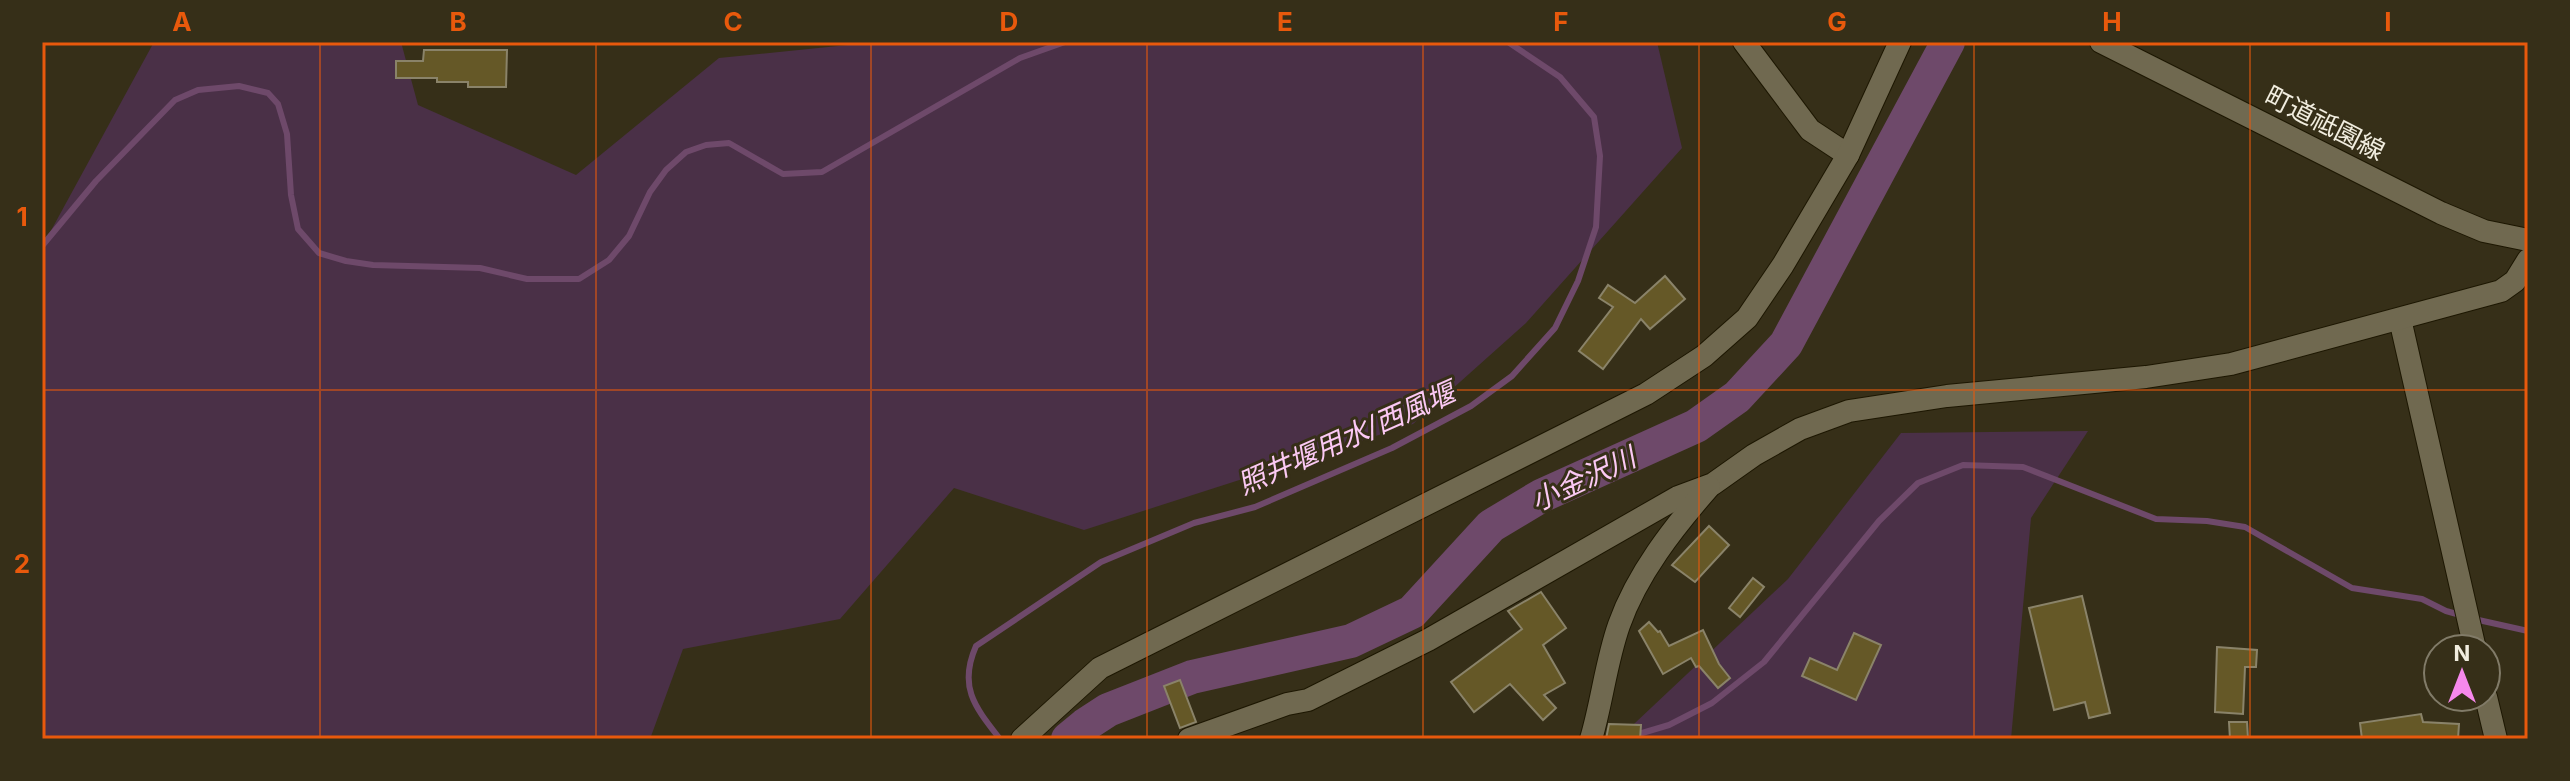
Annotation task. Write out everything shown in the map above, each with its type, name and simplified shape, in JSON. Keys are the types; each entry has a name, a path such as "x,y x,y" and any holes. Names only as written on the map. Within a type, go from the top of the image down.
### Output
{"street":[{"path":"1744,42 1810,130 1848,155"},
{"path":"1022,739 1100,668 1646,394 1704,356 1747,318 1783,265 1848,155 1900,42"},
{"name":"町道祗園線","path":"2101,42 2441,213 2484,231 2528,240"},
{"path":"1591,739 1619,625 1649,565 1682,518 1713,484 1754,455 1800,429 1849,411 1947,396 2146,377 2231,364 2501,291 2515,281 2528,260"},
{"path":"2400,319 2471,633"},
{"path":"1189,739 1287,704 1308,700 1428,640 1678,497 1713,484"},
{"path":"2490,713 2496,739"}],"shaded area":[{"path":"154,42 401,42 418,105 576,175 719,58 877,42 1657,42 1682,148 1526,323 1413,424 1084,530 954,488 840,619 683,649 650,739 42,739 42,247"},
{"path":"2088,431 2031,518 2011,739 1618,739 1788,579 1901,433"}],"building":[{"path":"424,50 507,50 506,87 468,87 468,82 437,82 437,78 396,78 396,61 423,61"},
{"path":"1665,276 1685,299 1650,329 1641,319 1603,369 1579,351 1613,307 1599,298 1608,285 1635,303"},
{"path":"1709,526 1729,545 1695,582 1672,565"},
{"path":"1753,578 1764,587 1740,617 1729,608"},
{"path":"1541,592 1566,628 1543,645 1565,683 1544,695 1556,708 1543,720 1510,684 1474,712 1451,682 1522,629 1508,611"},
{"path":"2082,596 2110,713 2089,718 2085,702 2054,710 2029,608"},
{"path":"1649,622 1660,631 1669,646 1703,630 1719,664 1730,678 1718,688 1691,658 1663,674 1639,631"},
{"path":"1854,633 1881,645 1856,700 1802,676 1810,658 1837,670"},
{"path":"2217,647 2257,650 2256,667 2245,667 2243,714 2215,712"},
{"path":"1180,680 1196,722 1180,728 1164,686"},
{"path":"2421,714 2423,722 2459,724 2458,739 2362,739 2360,723"},
{"path":"2229,722 2247,722 2248,739 2230,739"},
{"path":"1609,724 1641,725 1640,739 1606,739"}],"waterway":[{"name":"照井堰用水/西風堰","path":"42,246 96,181 175,100 198,90 239,86 268,93 278,104 287,134 291,195 298,229 319,253 373,265 480,268 527,279 579,279 609,260 629,236 650,192 666,170 686,152 706,145 729,143 783,174 822,172 1020,58 1065,42"},
{"name":"照井堰用水/西風堰","path":"1000,739 983,717 969,685 971,660 976,646 1101,562 1194,523 1255,507 1392,448 1471,406 1512,376 1555,328 1578,281 1596,227 1600,156 1594,117 1560,77 1508,42"},
{"name":"小金沢川","path":"1068,739 1108,710 1192,677 1351,641 1412,612 1491,526 1541,496 1696,426 1737,397 1786,344 1948,42"},
{"path":"1622,739 1669,725 1712,703 1764,662 1879,521 1918,483 1963,465 2023,467 2156,519 2207,521 2245,527 2352,588 2422,599 2464,616"},
{"path":"2474,619 2528,631"}]}
